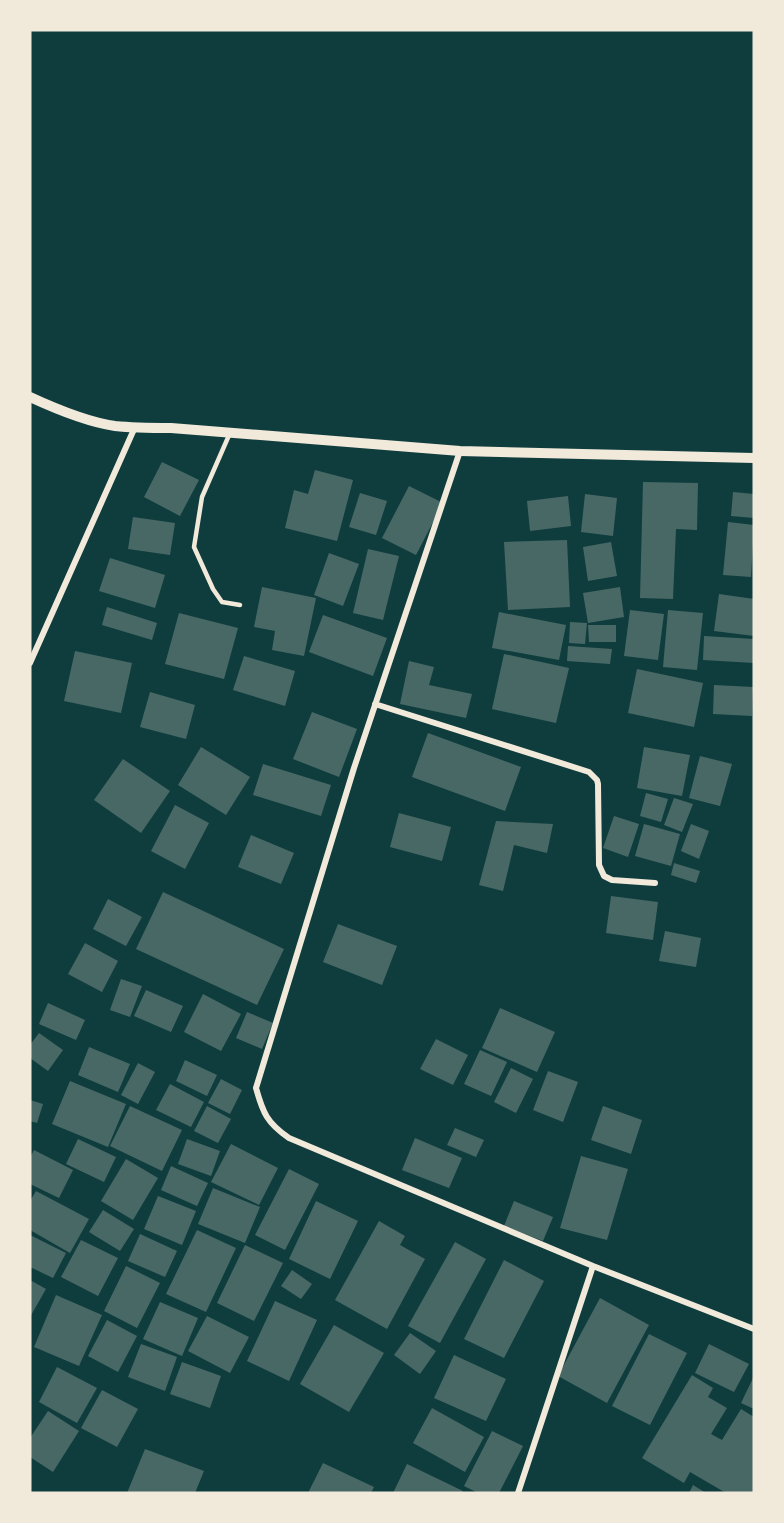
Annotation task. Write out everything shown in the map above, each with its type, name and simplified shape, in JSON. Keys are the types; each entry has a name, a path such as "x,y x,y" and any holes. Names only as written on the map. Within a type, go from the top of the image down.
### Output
{"street":[{"path":"30,397 90,419 135,428 460,451 754,458"},
{"path":"30,663 135,428"},
{"path":"460,451 354,768 256,1088 265,1117 289,1138 593,1266 754,1329"},
{"path":"375,704 589,772 598,784 599,865 604,876 612,880 655,883"},
{"path":"518,1493 593,1266"}],"lane":[{"path":"230,433 202,496 194,547 205,575 222,602 240,605"}],"building":[{"path":"162,462 199,480 180,516 144,497"},
{"path":"315,470 353,480 337,541 285,528 294,490 308,494"},
{"path":"643,482 698,483 697,530 676,529 673,599 640,598"},
{"path":"409,486 443,503 416,555 382,538"},
{"path":"733,492 754,494 754,518 731,516"},
{"path":"360,493 387,501 376,535 349,527"},
{"path":"585,494 617,498 613,536 581,532"},
{"path":"568,496 571,526 530,531 527,501"},
{"path":"133,517 175,523 170,555 128,549"},
{"path":"728,522 754,525 751,577 723,575"},
{"path":"567,540 570,607 508,610 504,542"},
{"path":"611,542 617,576 588,581 583,547"},
{"path":"368,549 399,556 383,620 353,613"},
{"path":"329,553 359,564 343,606 314,595"},
{"path":"110,558 165,575 155,608 99,591"},
{"path":"262,587 316,598 304,656 272,650 275,631 254,627"},
{"path":"620,587 624,617 588,623 583,593"},
{"path":"719,594 754,599 754,636 714,631"},
{"path":"107,607 157,623 152,640 102,625"},
{"path":"630,610 664,614 658,660 624,656"},
{"path":"668,610 703,613 697,670 663,667"},
{"path":"499,612 566,625 559,660 492,648"},
{"path":"179,613 238,628 224,679 165,664"},
{"path":"323,615 387,638 373,676 309,652"},
{"path":"570,622 587,623 585,644 569,643"},
{"path":"588,625 616,625 616,642 589,642"},
{"path":"704,636 754,639 754,663 703,660"},
{"path":"568,646 612,649 610,664 567,661"},
{"path":"75,651 132,663 121,713 64,701"},
{"path":"504,654 569,668 556,723 492,709"},
{"path":"244,656 295,671 285,706 233,690"},
{"path":"409,661 434,667 429,685 472,694 466,718 400,704"},
{"path":"637,669 703,683 694,727 628,713"},
{"path":"714,685 753,687 752,716 713,714"},
{"path":"150,692 195,705 186,739 140,727"},
{"path":"312,712 357,729 339,777 293,759"},
{"path":"428,733 521,767 505,811 412,777"},
{"path":"201,747 250,777 226,815 178,785"},
{"path":"644,747 690,755 682,796 637,788"},
{"path":"700,756 732,764 720,806 689,798"},
{"path":"123,759 170,791 141,833 94,800"},
{"path":"263,764 331,785 321,816 253,795"},
{"path":"646,793 668,799 661,822 640,816"},
{"path":"674,798 693,804 682,832 664,825"},
{"path":"175,805 209,823 185,869 151,851"},
{"path":"399,813 451,827 442,861 390,847"},
{"path":"614,816 639,824 628,857 603,848"},
{"path":"496,821 553,824 547,853 514,845 503,891 479,885"},
{"path":"644,824 680,834 671,866 635,856"},
{"path":"691,824 709,831 699,859 681,851"},
{"path":"251,835 294,853 281,884 238,867"},
{"path":"674,863 700,871 696,883 671,875"},
{"path":"163,892 284,949 257,1005 136,949"},
{"path":"611,896 658,902 653,940 606,933"},
{"path":"108,899 142,917 126,946 93,929"},
{"path":"338,924 397,946 382,985 323,962"},
{"path":"665,931 701,938 696,967 659,961"},
{"path":"85,943 118,961 102,992 68,974"},
{"path":"121,979 142,986 130,1017 110,1010"},
{"path":"146,990 183,1006 171,1032 134,1016"},
{"path":"203,994 241,1014 221,1051 184,1032"},
{"path":"48,1003 85,1020 76,1040 39,1024"},
{"path":"500,1008 555,1032 537,1072 482,1048"},
{"path":"247,1012 273,1023 262,1049 236,1038"},
{"path":"39,1033 63,1050 48,1071 30,1058 30,1045"},
{"path":"436,1039 468,1055 453,1085 420,1069"},
{"path":"89,1047 130,1064 118,1092 78,1075"},
{"path":"480,1050 507,1062 491,1096 464,1084"},
{"path":"185,1060 217,1075 207,1096 176,1081"},
{"path":"138,1063 155,1072 138,1104 121,1095"},
{"path":"511,1068 533,1079 516,1113 494,1102"},
{"path":"548,1071 578,1082 563,1122 533,1110"},
{"path":"221,1079 242,1090 230,1114 208,1103"},
{"path":"70,1081 126,1104 108,1147 52,1124"},
{"path":"170,1084 204,1102 191,1127 156,1110"},
{"path":"30,1100 43,1104 37,1123 30,1121"},
{"path":"130,1106 182,1130 162,1171 110,1146"},
{"path":"207,1106 231,1119 218,1143 194,1131"},
{"path":"603,1106 642,1120 631,1154 591,1140"},
{"path":"455,1128 484,1140 476,1157 447,1145"},
{"path":"415,1138 462,1158 449,1188 402,1170"},
{"path":"78,1139 116,1157 104,1182 66,1164"},
{"path":"187,1139 220,1151 211,1176 178,1164"},
{"path":"231,1144 278,1168 259,1205 211,1182"},
{"path":"34,1150 73,1170 59,1198 30,1184 30,1158"},
{"path":"581,1156 628,1169 607,1240 560,1228"},
{"path":"126,1159 158,1178 133,1220 101,1201"},
{"path":"171,1166 208,1183 197,1206 161,1190"},
{"path":"289,1169 319,1184 285,1250 255,1235"},
{"path":"213,1188 260,1207 245,1243 198,1224"},
{"path":"36,1191 89,1219 70,1253 30,1230 30,1201"},
{"path":"158,1196 196,1211 182,1245 144,1229"},
{"path":"316,1201 358,1221 330,1279 289,1259"},
{"path":"514,1201 553,1217 543,1241 504,1226"},
{"path":"103,1210 134,1229 120,1251 89,1232"},
{"path":"379,1221 405,1236 400,1245 425,1259 387,1329 335,1300"},
{"path":"197,1230 236,1248 206,1312 166,1294"},
{"path":"140,1234 177,1251 165,1277 128,1261"},
{"path":"30,1235 66,1253 53,1278 30,1267"},
{"path":"81,1240 118,1258 98,1296 61,1277"},
{"path":"455,1242 486,1259 440,1343 408,1326"},
{"path":"245,1245 283,1263 254,1321 217,1303"},
{"path":"504,1260 544,1281 504,1358 464,1339"},
{"path":"126,1266 160,1283 137,1328 104,1311"},
{"path":"292,1270 312,1284 301,1299 281,1286"},
{"path":"30,1280 46,1289 30,1317"},
{"path":"56,1295 102,1315 79,1366 34,1347"},
{"path":"600,1298 649,1325 607,1403 558,1376"},
{"path":"275,1301 317,1320 289,1381 247,1361"},
{"path":"160,1302 198,1318 182,1356 143,1339"},
{"path":"207,1316 249,1337 230,1373 188,1351"},
{"path":"107,1320 137,1336 118,1372 88,1356"},
{"path":"334,1325 384,1353 349,1412 300,1384"},
{"path":"410,1333 436,1351 420,1374 394,1355"},
{"path":"649,1334 687,1353 650,1425 612,1406"},
{"path":"141,1344 177,1357 165,1391 128,1377"},
{"path":"709,1344 749,1364 734,1392 695,1373"},
{"path":"454,1355 506,1379 486,1421 434,1398"},
{"path":"182,1362 221,1376 210,1408 170,1394"},
{"path":"57,1367 97,1388 77,1423 39,1402"},
{"path":"692,1375 713,1388 708,1397 727,1408 711,1434 722,1440 741,1409 754,1417 754,1493 726,1493 690,1472 684,1483 642,1458"},
{"path":"754,1376 754,1409 741,1403"},
{"path":"102,1390 138,1409 117,1447 81,1428"},
{"path":"432,1408 484,1437 465,1472 413,1443"},
{"path":"48,1411 79,1431 53,1472 30,1457 30,1438"},
{"path":"492,1431 523,1446 499,1493 478,1493 464,1486"},
{"path":"145,1449 204,1471 195,1493 127,1493"},
{"path":"323,1463 374,1487 371,1493 308,1493"},
{"path":"407,1464 463,1491 462,1493 393,1493"},
{"path":"693,1485 706,1493 689,1493"}]}
